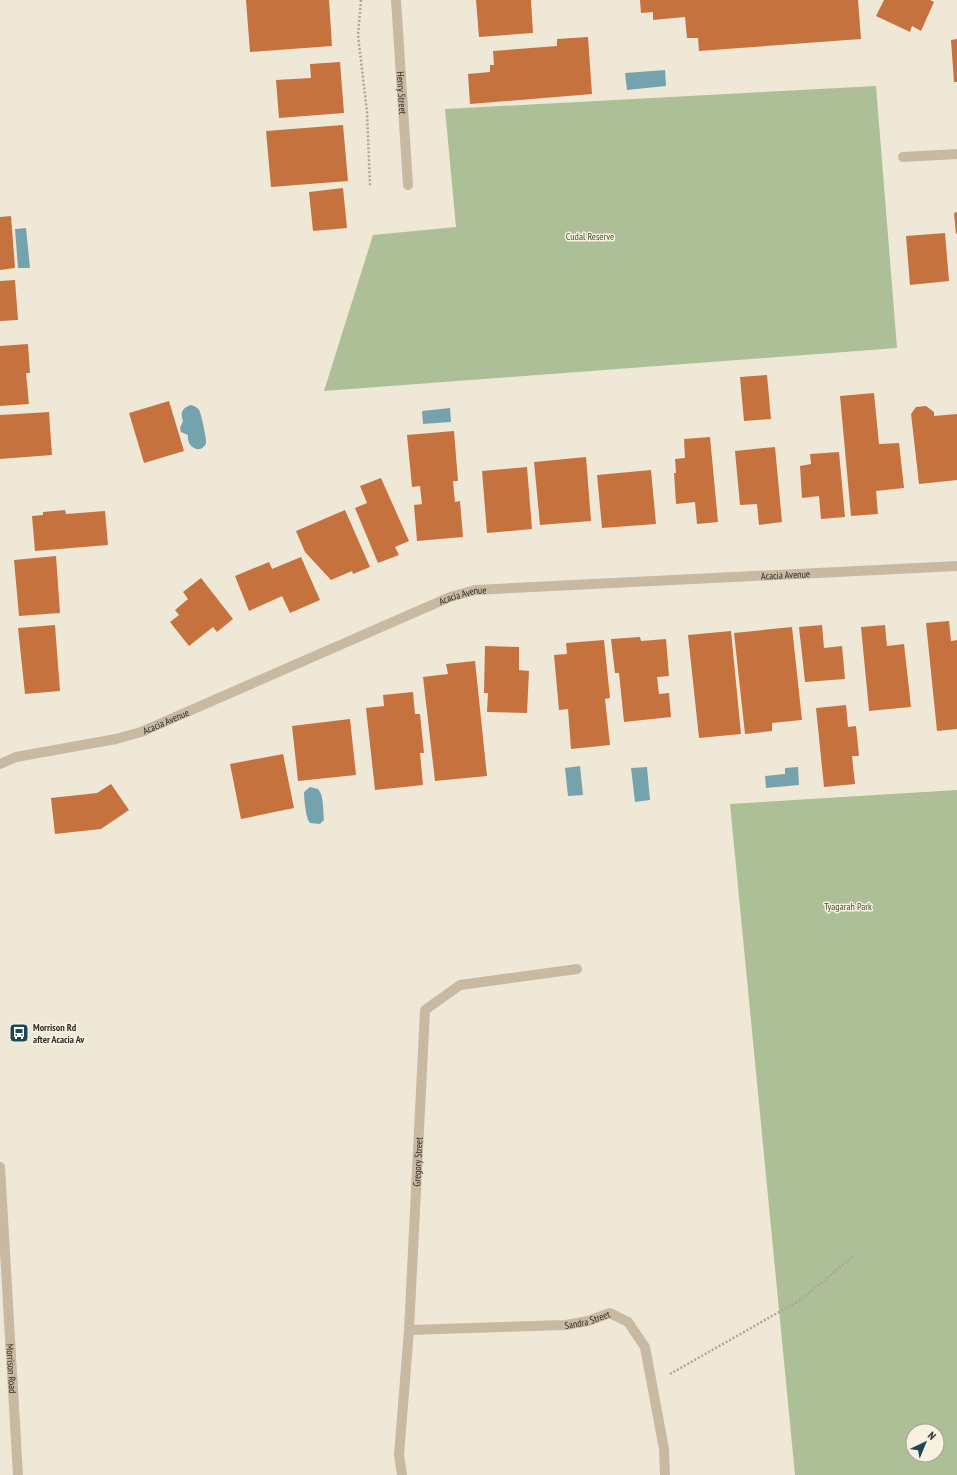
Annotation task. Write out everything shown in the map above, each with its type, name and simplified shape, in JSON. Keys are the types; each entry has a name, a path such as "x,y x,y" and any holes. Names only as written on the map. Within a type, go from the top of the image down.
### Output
{"street":[{"name":"Henry Street","path":"396,0 408,185"},
{"path":"903,157 957,154"},
{"name":"Acacia Avenue","path":"0,764 16,758 116,739 140,732 450,597 475,590 957,566"},
{"name":"Gregory Street","path":"402,1475 399,1455 409,1330 425,1010 460,985 577,970"},
{"name":"Morrison Road","path":"0,1168 3,1277 18,1475"},
{"name":"Sandra Street","path":"409,1330 566,1326 588,1321 610,1313 628,1322 646,1348 664,1449 665,1475"}],"path":[{"path":"361,0 358,35 367,112 370,186"},
{"path":"652,1384 802,1300 853,1256"}],"green space":[{"name":"Cudal Reserve","path":"876,86 897,348 324,391 373,235 456,227 445,109"},
{"name":"Tyagarah Park","path":"957,790 957,1475 795,1475 730,804"}],"water":[{"path":"665,70 666,86 627,90 625,73"},
{"path":"26,228 30,268 18,268 15,229"},
{"path":"191,405 196,407 200,412 206,437 206,443 201,449 195,448 189,443 188,435 181,432 180,428 183,421 182,411"},
{"path":"450,408 451,422 423,424 422,411"},
{"path":"580,766 583,795 568,796 565,768"},
{"path":"647,767 650,800 635,802 631,768"},
{"path":"798,767 799,785 766,788 765,776 785,774 785,768"},
{"path":"310,787 318,789 321,795 324,820 320,824 310,823 307,817 304,792"}],"building":[{"path":"246,0 329,0 332,46 250,52"},
{"path":"476,0 531,0 533,33 479,37"},
{"path":"640,0 858,0 861,39 699,51 698,38 687,38 685,17 653,20 653,12 641,13"},
{"path":"884,0 930,0 934,2 921,31 912,26 910,32 876,16"},
{"path":"588,37 592,94 470,104 468,74 490,72 490,65 494,65 493,51 557,46 557,39"},
{"path":"957,39 957,82 954,82 951,40"},
{"path":"340,62 344,113 279,118 276,80 311,78 310,64"},
{"path":"343,125 348,181 271,187 266,131"},
{"path":"343,188 347,228 313,231 309,192"},
{"path":"957,212 957,234 956,234 954,213"},
{"path":"11,216 15,268 0,270 0,217"},
{"path":"945,233 949,281 910,285 906,236"},
{"path":"15,280 18,320 0,321 0,281"},
{"path":"28,344 30,373 26,373 29,404 0,406 0,346"},
{"path":"767,375 771,419 744,421 740,377"},
{"path":"874,393 879,444 899,443 904,488 876,491 878,514 851,516 840,396"},
{"path":"169,401 184,451 144,463 129,413"},
{"path":"926,406 934,412 934,416 957,414 957,480 919,484 911,414 916,407"},
{"path":"49,412 52,455 0,459 0,415"},
{"path":"454,431 458,481 453,481 455,502 460,501 463,537 417,541 414,505 422,504 420,486 412,487 407,435"},
{"path":"710,437 718,522 697,524 695,502 676,504 674,473 676,473 675,459 685,458 684,439"},
{"path":"775,447 782,522 759,525 757,504 740,505 735,451"},
{"path":"839,452 845,517 821,519 819,496 802,498 800,466 811,464 810,454"},
{"path":"586,457 591,521 540,525 534,462"},
{"path":"527,467 532,529 487,533 482,471"},
{"path":"651,470 656,524 602,528 597,475"},
{"path":"381,478 409,541 395,547 399,555 378,563 355,508 367,503 360,486"},
{"path":"65,510 66,514 105,511 108,545 35,551 32,516 43,515 43,512"},
{"path":"345,510 370,567 353,574 352,571 331,580 305,552 296,531"},
{"path":"56,556 60,613 19,616 14,560"},
{"path":"301,557 320,600 290,613 282,596 249,611 235,576 269,562 272,569"},
{"path":"201,578 233,619 217,632 213,627 189,646 170,622 179,615 175,610 188,599 183,592"},
{"path":"949,621 951,641 957,640 957,729 937,731 926,623"},
{"path":"55,625 60,691 25,694 18,628"},
{"path":"822,625 824,648 842,646 845,679 805,682 799,627"},
{"path":"885,625 887,646 904,644 911,707 869,711 861,627"},
{"path":"792,627 802,720 772,723 772,731 745,734 734,633"},
{"path":"731,631 741,734 699,738 688,635"},
{"path":"640,637 641,641 666,639 669,676 657,677 659,694 669,693 671,717 624,722 619,673 615,673 611,639"},
{"path":"604,640 610,698 605,699 610,745 571,749 568,709 559,710 554,655 567,654 566,643"},
{"path":"485,646 519,647 519,670 529,671 527,713 487,712 488,693 484,693"},
{"path":"475,661 487,776 435,781 423,677 448,674 446,664"},
{"path":"413,692 415,714 420,714 424,753 420,753 423,785 375,790 366,708 384,706 383,695"},
{"path":"846,705 848,727 856,726 859,756 852,756 855,784 824,787 816,708"},
{"path":"350,719 356,775 298,781 292,726"},
{"path":"283,754 294,808 241,819 230,764"},
{"path":"111,784 129,810 101,829 55,834 51,798 97,793"}],"place":[{"name":"Morrison Rd after Acacia Av","path":"19,1033"}]}
